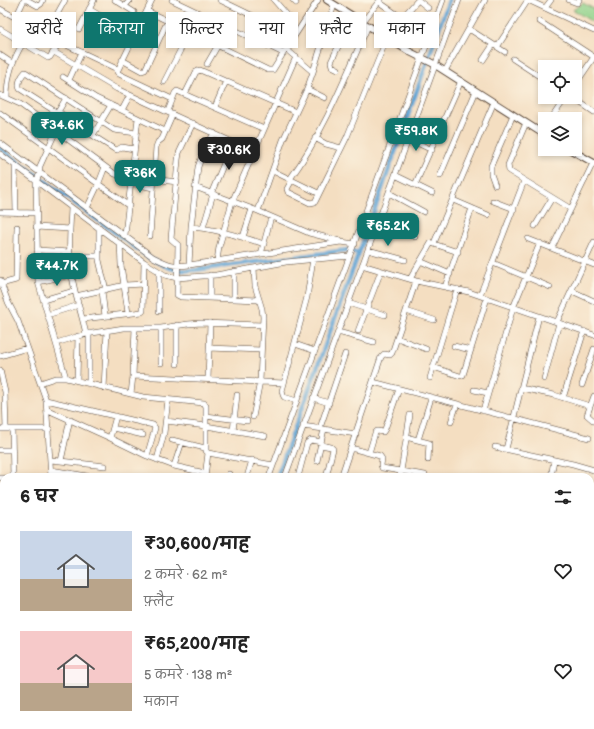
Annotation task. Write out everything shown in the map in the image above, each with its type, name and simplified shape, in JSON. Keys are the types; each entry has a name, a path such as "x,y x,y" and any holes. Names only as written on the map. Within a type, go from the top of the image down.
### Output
{"street":[{"path":"19,12 25,0 38,6 43,0"},
{"path":"58,12 65,0"},
{"path":"79,29 94,0"},
{"path":"115,0 134,12"},
{"path":"125,6 130,0"},
{"path":"152,0 147,11 166,19"},
{"path":"172,0 296,57 313,72"},
{"path":"220,0 245,12"},
{"path":"274,0 284,12"},
{"path":"298,31 318,0"},
{"path":"327,0 345,12"},
{"path":"366,18 378,1 402,18 418,0 428,8"},
{"path":"270,473 352,250 363,224 443,0"},
{"path":"285,473 368,250 375,226 409,139 434,64 459,0"},
{"path":"445,71 485,0"},
{"path":"483,60 528,0 594,30"},
{"path":"545,8 551,0"},
{"path":"569,0 577,3 579,0"},
{"path":"258,211 283,140 307,89 334,5"},
{"path":"0,9 12,15"},
{"path":"90,9 95,12"},
{"path":"539,21 594,57 582,74"},
{"path":"122,60 142,71 145,70 166,24"},
{"path":"374,30 368,26 327,117 291,179 288,192 310,203 315,202 341,148 383,48"},
{"path":"0,29 12,36"},
{"path":"469,29 505,52"},
{"path":"7,98 8,81 12,63 20,48"},
{"path":"31,48 48,58 50,58 56,48"},
{"path":"73,48 117,69 119,74 172,99"},
{"path":"117,69 128,48"},
{"path":"164,82 181,48"},
{"path":"208,64 216,48"},
{"path":"224,48 271,70 276,69 286,48"},
{"path":"337,48 331,62 332,66 338,69"},
{"path":"405,48 434,64 513,115 538,129"},
{"path":"54,52 107,83 254,152"},
{"path":"69,80 82,52"},
{"path":"0,55 12,63"},
{"path":"217,261 219,247 232,202 296,57"},
{"path":"513,59 538,75"},
{"path":"185,94 196,72 199,70 296,112"},
{"path":"134,149 122,147 117,150 114,149 20,89 19,84 23,74 27,73 114,130 136,133"},
{"path":"63,77 111,105 165,131"},
{"path":"215,107 226,81"},
{"path":"416,186 461,82"},
{"path":"307,89 325,98"},
{"path":"168,111 175,92 177,91 264,128"},
{"path":"440,176 476,91"},
{"path":"122,110 130,94"},
{"path":"0,95 20,104 118,175 153,188"},
{"path":"66,98 38,177 36,213 38,282 66,378"},
{"path":"434,243 494,102"},
{"path":"582,104 594,112"},
{"path":"93,135 111,105"},
{"path":"0,113 129,206"},
{"path":"150,236 153,179 157,144 162,139 173,114"},
{"path":"495,185 491,174 491,166 513,115"},
{"path":"125,235 138,118"},
{"path":"193,123 179,153 176,182 171,240 178,244 177,294 178,296 259,300"},
{"path":"526,123 508,169 509,171 571,209"},
{"path":"189,265 191,227 200,162 214,133"},
{"path":"315,138 326,144 341,148"},
{"path":"409,139 432,150"},
{"path":"203,228 212,194 233,142"},
{"path":"0,143 71,208 120,242 144,262 165,275 177,272 189,265 345,242"},
{"path":"0,154 15,165 38,177 87,208 177,272 210,275 313,259 352,250"},
{"path":"552,248 594,163 582,156"},
{"path":"15,165 16,213"},
{"path":"87,208 106,167"},
{"path":"273,171 318,194"},
{"path":"395,175 432,193"},
{"path":"153,179 176,182"},
{"path":"480,296 524,181"},
{"path":"196,187 309,233 345,242 352,250"},
{"path":"389,193 424,212"},
{"path":"535,226 552,198"},
{"path":"453,200 488,215"},
{"path":"493,201 514,209"},
{"path":"71,208 71,275 75,293 88,333 89,384"},
{"path":"445,287 472,208"},
{"path":"243,237 252,209"},
{"path":"0,212 36,213"},
{"path":"261,254 271,217"},
{"path":"363,224 415,237"},
{"path":"17,227 16,280 1,282 8,302 18,321 46,400 48,410 51,470 69,473"},
{"path":"36,227 70,229"},
{"path":"99,227 98,256 104,290 105,316"},
{"path":"191,227 223,232 264,244"},
{"path":"528,239 594,265"},
{"path":"120,242 121,265 128,313"},
{"path":"544,379 558,323 594,242"},
{"path":"410,279 430,243 434,243 458,252"},
{"path":"484,411 514,308 540,243"},
{"path":"37,250 98,256"},
{"path":"368,250 404,260"},
{"path":"296,401 283,395 284,383 307,297 313,259"},
{"path":"420,261 450,274"},
{"path":"83,319 142,312 144,262"},
{"path":"493,263 550,287"},
{"path":"362,265 416,281 457,289 487,298 594,335"},
{"path":"253,417 260,381 262,350 262,308 254,286 254,268"},
{"path":"234,271 234,299"},
{"path":"358,331 381,271"},
{"path":"159,272 159,311"},
{"path":"38,282 71,275"},
{"path":"210,275 210,298"},
{"path":"342,473 382,355 391,354 416,281"},
{"path":"43,300 75,293 144,284"},
{"path":"430,378 457,289"},
{"path":"572,291 594,301"},
{"path":"434,367 462,376 487,298"},
{"path":"348,303 385,315"},
{"path":"47,314 79,305"},
{"path":"406,311 434,320"},
{"path":"506,449 539,316"},
{"path":"56,343 88,333 135,328 161,328 177,325 210,323 262,325"},
{"path":"208,379 210,323"},
{"path":"177,325 178,364"},
{"path":"131,394 135,328"},
{"path":"161,328 161,363"},
{"path":"104,388 107,331"},
{"path":"563,398 584,331"},
{"path":"338,332 374,342"},
{"path":"77,380 78,336"},
{"path":"397,338 426,349"},
{"path":"295,344 315,351"},
{"path":"454,346 471,350"},
{"path":"0,356 27,348"},
{"path":"209,348 262,350"},
{"path":"582,385 594,349"},
{"path":"317,462 321,444 322,429 345,354"},
{"path":"0,370 5,392 3,429 49,429"},
{"path":"133,376 284,383"},
{"path":"40,383 55,378 66,378 154,399 204,403 206,406 207,451 205,473"},
{"path":"373,382 589,438"},
{"path":"521,388 590,406"},
{"path":"369,453 376,431 384,431 399,389"},
{"path":"474,390 488,394"},
{"path":"233,431 238,395"},
{"path":"594,396 587,415 594,420"},
{"path":"313,398 329,403"},
{"path":"418,440 431,398"},
{"path":"46,400 154,426 146,456"},
{"path":"157,460 166,421 168,400"},
{"path":"451,422 457,404"},
{"path":"48,410 70,419 146,456 198,473"},
{"path":"400,473 410,415"},
{"path":"110,438 116,416"},
{"path":"206,416 246,421"},
{"path":"61,461 70,419"},
{"path":"166,421 265,436"},
{"path":"303,426 356,434"},
{"path":"113,428 143,435"},
{"path":"12,429 13,473"},
{"path":"406,437 429,443 428,460"},
{"path":"172,440 207,451 273,465"},
{"path":"299,473 307,443 311,440 333,449 329,473"},
{"path":"174,466 182,442"},
{"path":"495,447 594,470"},
{"path":"351,448 382,457 381,467 397,473"},
{"path":"0,450 13,450"},
{"path":"51,460 105,466"},
{"path":"248,473 252,460"},
{"path":"552,473 554,460"}],"green space":[{"path":"583,3 594,9 594,23 573,10"}],"waterway":[{"path":"278,473 449,0"},
{"path":"0,148 148,257 170,268 195,270 347,250 359,253"}]}
